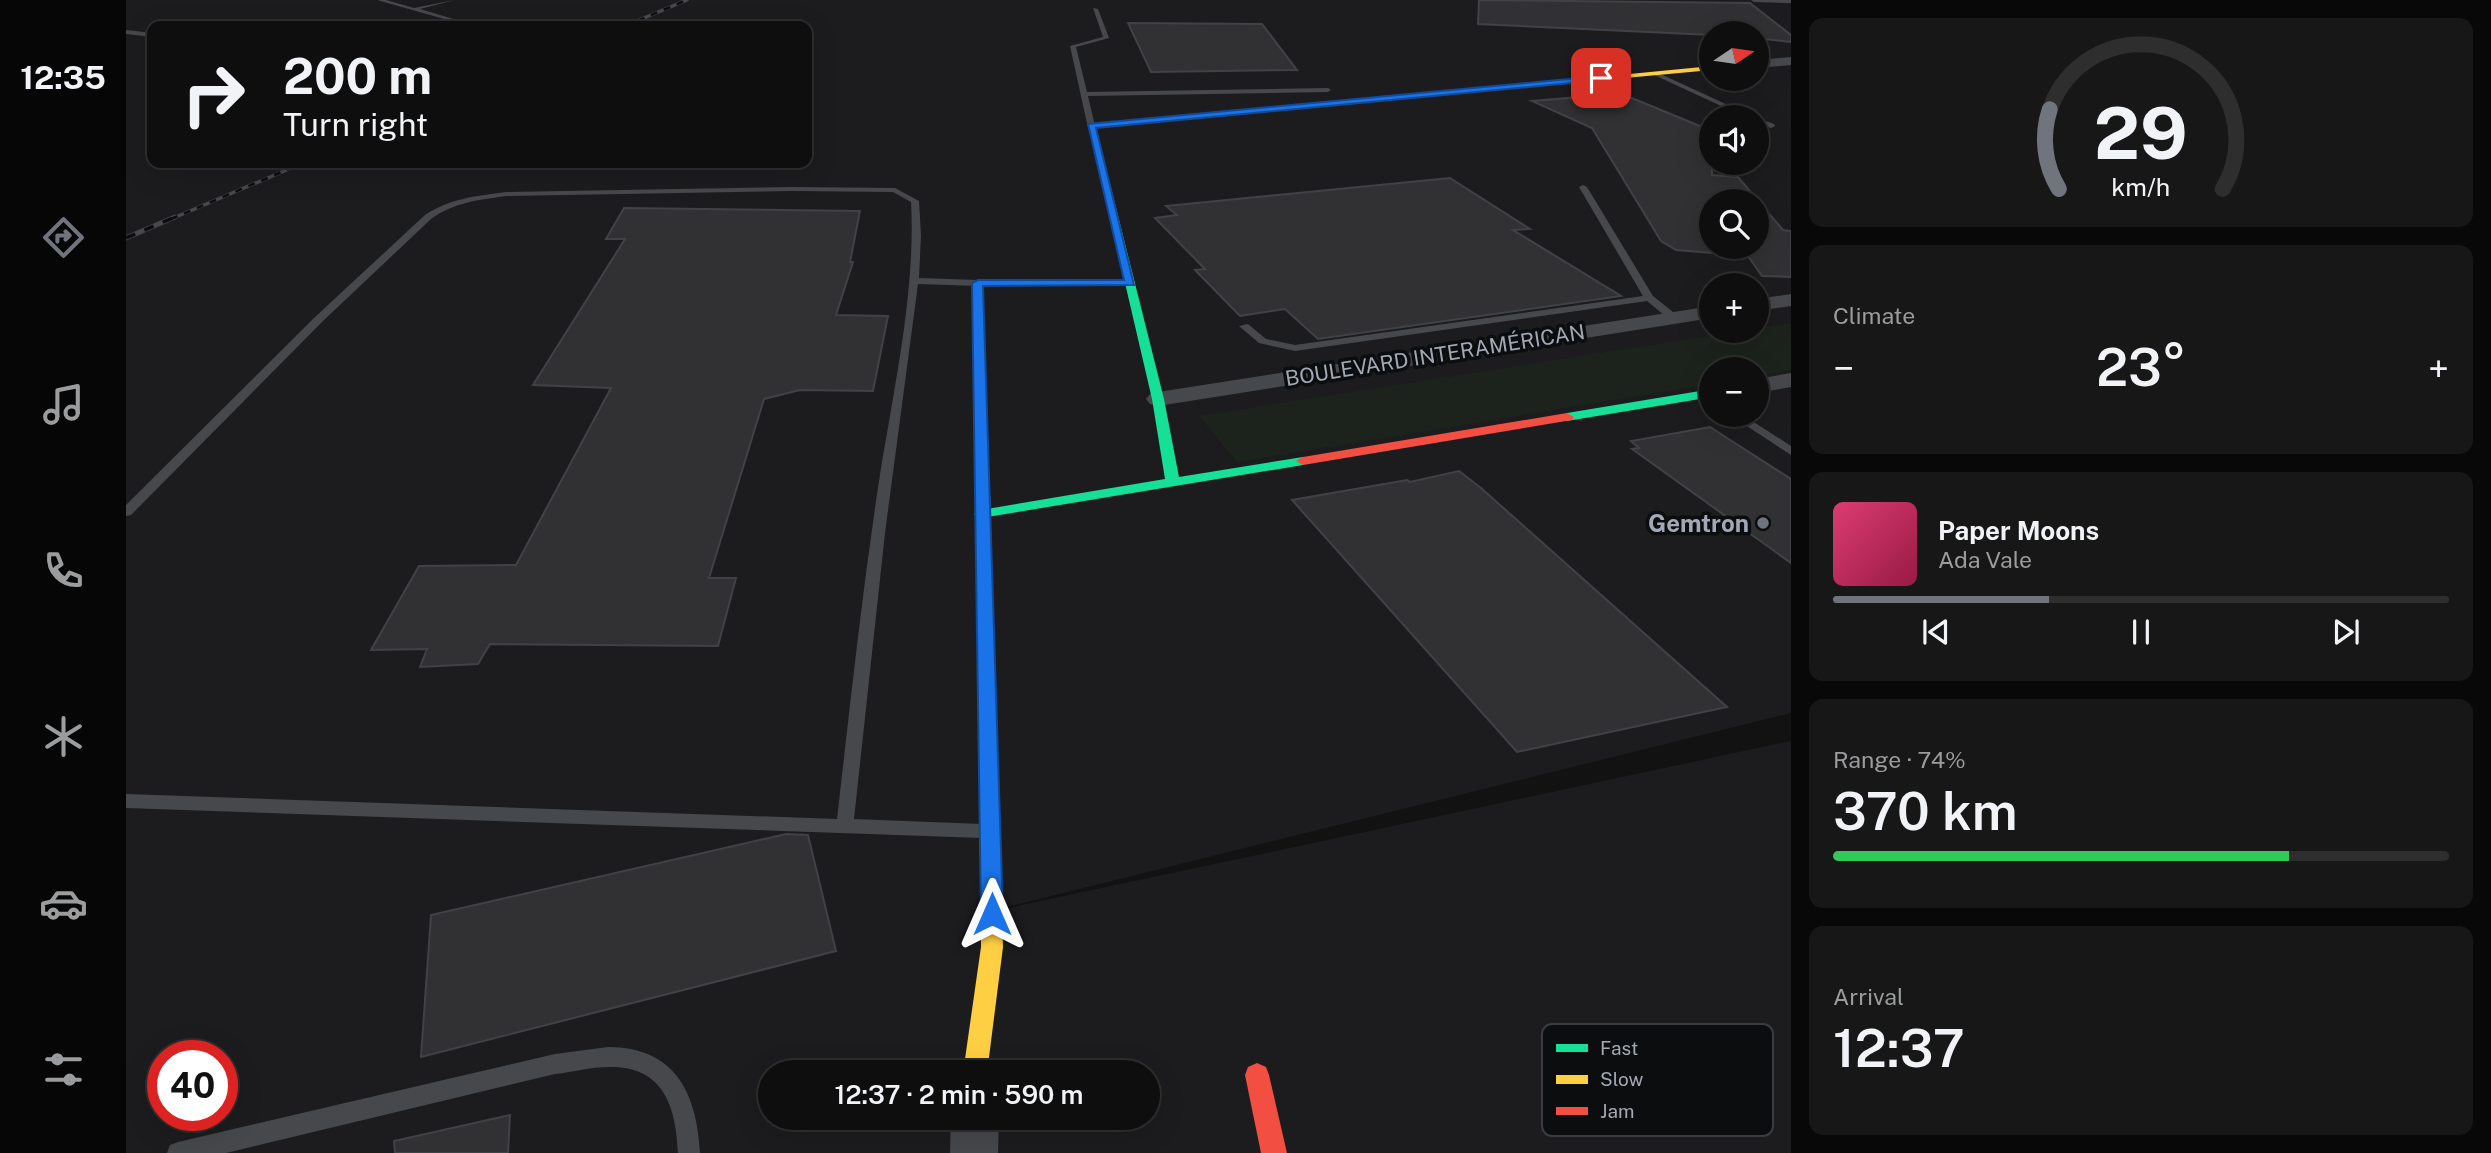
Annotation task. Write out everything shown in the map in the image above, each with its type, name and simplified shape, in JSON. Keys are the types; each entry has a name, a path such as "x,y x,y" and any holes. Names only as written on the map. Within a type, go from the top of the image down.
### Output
{"street":[{"path":"1769,63 1791,61"},
{"path":"1173,482 1158,399 1091,126 1699,69"},
{"path":"975,1060 975,1042 992,969 993,832 981,514 978,283 1130,283"},
{"path":"1769,303 1791,300"},
{"name":"BOULEVARD INTERAMÉRICAN","path":"1158,399 1699,314"},
{"path":"1769,384 1791,380"},
{"path":"981,514 1699,398"},
{"path":"1257,1075 1274,1153"},
{"path":"975,1130 975,1153"}],"lane":[{"path":"380,0 456,21"},
{"path":"413,9 452,0"},
{"path":"1754,0 1791,1"},
{"path":"1091,126 1073,46 1106,38 1095,9"},
{"path":"126,32 147,34"},
{"path":"1654,74 1723,105"},
{"path":"1084,94 1328,90"},
{"path":"1583,187 1648,298 1674,318"},
{"path":"126,512 319,319 418,226 444,206 461,200 528,194 895,190 915,201 914,281 878,533 845,824"},
{"path":"914,281 978,283"},
{"path":"1244,326 1263,341 1295,348 1648,298"},
{"path":"1754,427 1791,451"},
{"path":"126,801 845,824 993,832"},
{"path":"177,1153 555,1064 615,1057 652,1065 677,1089 689,1138 688,1153"}],"shaded area":[{"path":"126,0 1791,0 1791,713 966,917 1791,741 1791,1153 126,1153"},
{"path":"1791,323 1791,370 1769,374 1769,357 1699,357 1699,386 1237,462 1199,416 1699,337 1699,343 1769,343 1769,326"}],"building":[{"path":"1479,0 1750,3 1791,35 1791,42 1769,39 1769,21 1699,21 1699,34 1478,24"},
{"path":"1128,23 1262,24 1297,70 1151,72"},
{"path":"1616,94 1627,96 1699,126 1699,175 1738,177 1748,189 1699,189 1699,252 1676,250 1661,241 1592,128 1532,101"},
{"path":"1450,178 1530,229 1513,230 1621,296 1318,339 1285,309 1240,316 1195,270 1205,269 1155,218 1177,215 1166,206"},
{"path":"624,208 860,211 850,262 853,262 836,315 888,316 873,391 800,390 764,399 709,578 736,578 718,646 490,644 478,664 420,667 427,649 371,650 419,566 516,565 611,388 533,385 625,239 606,239"},
{"path":"1769,214 1783,230 1791,231 1791,277 1760,273 1750,259 1769,259"},
{"name":"Gemtron","path":"1710,427 1791,479 1791,563 1632,449 1639,448 1631,441"},
{"path":"1459,471 1727,707 1517,752 1292,500 1407,480 1410,482"},
{"path":"786,834 808,835 836,951 421,1057 431,915"},
{"path":"510,1115 508,1153 395,1153 394,1141"}],"railway":[{"path":"637,21 687,0"},
{"path":"171,219 291,168"},
{"path":"126,238 175,217"}],"traffic: fast":[{"path":"1173,483 1158,399 1091,126 1439,93"},
{"path":"1567,417 1699,395"},
{"path":"981,514 1303,461"}],"traffic: slow":[{"path":"1439,93 1699,69"},
{"path":"1026,283 1130,283"},
{"path":"977,1060 992,947 983,494"}],"traffic: jam":[{"path":"983,494 978,283 1026,283"},
{"path":"1303,461 1567,417"},
{"path":"1257,1075 1274,1153"}],"place":[{"name":"Gemtron","path":"1763,523"}],"route":[{"path":"992,914 993,832 981,514 978,283 1130,283 1091,126 1601,78"}]}
